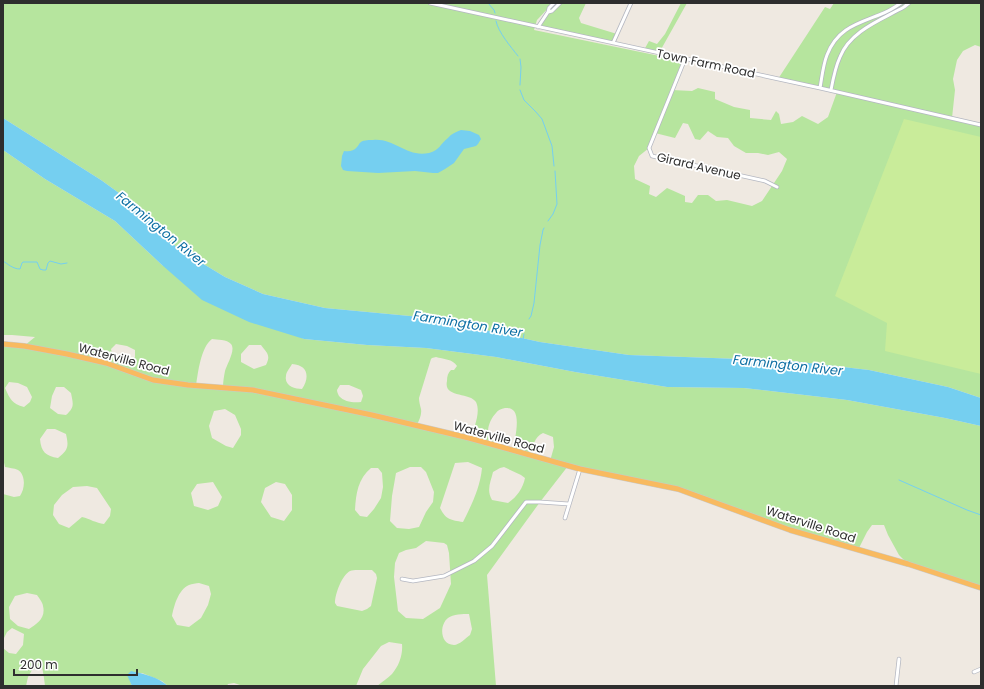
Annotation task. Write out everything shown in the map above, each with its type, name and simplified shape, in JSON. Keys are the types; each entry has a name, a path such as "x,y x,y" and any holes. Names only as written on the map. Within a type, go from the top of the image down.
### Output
{"highway":[{"name":"Waterville Road","path":"3,344 24,346 106,363 153,380 188,385 253,390 372,415 469,438 580,469 678,488 790,530 908,564 981,588"}],"street":[{"name":"Town Farm Road","path":"430,3 831,90 981,125"},
{"path":"538,26 548,12 549,8 554,3"},
{"path":"548,12 552,11 560,3"},
{"path":"613,43 631,3"},
{"path":"820,88 827,55 831,46 841,33 850,26 891,10 901,3"},
{"path":"831,90 840,56 847,44 856,35 909,3"},
{"name":"Girard Avenue","path":"685,59 649,148 652,156 765,181 777,187"},
{"path":"565,518 580,469"},
{"path":"402,579 413,581 444,576 474,561 492,546 526,502 569,504"},
{"path":"896,686 899,659"},
{"path":"974,672 981,669"}],"green space":[{"path":"3,3 553,3 537,20 534,30 679,60 685,59 672,90 692,91 698,88 715,92 715,99 734,107 750,110 750,118 771,120 776,111 779,114 781,124 793,122 802,116 818,124 828,117 837,92 778,79 825,7 830,9 834,3 981,3 981,47 975,45 963,51 957,60 953,79 955,90 952,118 981,125 981,398 948,387 869,370 791,361 629,355 540,342 431,318 325,308 263,294 225,277 177,248 148,214 101,180 3,118","holes":["683,123 688,124 695,139 700,140 708,131 717,137 728,138 734,146 746,153 768,155 779,152 787,159 782,171 762,201 752,206 727,200 716,201 708,195 698,195 692,203 685,202 685,196 667,188 656,197 649,194 650,186 635,179 634,166 639,156 649,148 655,133 675,138"]},
{"path":"560,3 586,3 579,18 581,23 617,34 613,43 538,27 548,12 552,11"},
{"path":"681,3 687,3 659,53 644,50 649,41 657,44 665,34"},
{"path":"904,119 981,137 981,374 885,351 887,323 835,296"},
{"path":"3,150 45,179 115,221 162,265 304,339 367,345 426,348 496,357 667,387 744,388 847,400 981,426 981,588 908,564 899,555 884,525 872,525 858,550 790,530 678,489 568,466 487,575 496,686 377,686 392,674 399,664 402,644 389,642 381,646 363,669 356,686 243,686 234,683 228,684 227,686 168,686 162,681 142,673 128,675 132,686 45,686 42,666 32,670 28,677 26,686 3,686 3,648 9,653 16,654 23,645 24,634 12,628 7,632 3,640 3,494 14,497 20,496 23,490 24,482 21,472 13,468 5,467 3,458 3,344 24,346 35,337 3,335","holes":["212,339 225,340 231,344 232,353 225,371 223,387 196,386 205,348","116,344 127,346 135,350 135,357 131,362 120,359 112,354 111,349","249,345 261,345 267,352 268,359 266,365 254,369 241,362 241,354","436,357 453,362 457,366 454,370 451,370 448,373 447,386 449,390 473,399 476,402 478,411 470,438 417,425 421,409 419,398 431,359","292,364 301,367 304,369 307,376 305,385 302,389 293,388 288,385 286,374","9,382 18,383 27,387 32,397 30,402 24,407 14,403 5,388","340,385 349,385 361,390 363,396 361,402 352,402 341,398 337,392","56,387 64,387 71,393 73,405 71,410 66,415 58,414 50,408 52,396","225,409 235,415 241,429 241,435 233,448 226,446 212,438 209,426 214,411","501,409 511,409 516,414 516,430 512,450 495,445 494,440 488,433 494,415","47,429 55,429 66,434 67,448 58,458 47,455 42,447 40,439","543,433 553,437 554,447 550,461 530,455 534,442","468,462 482,468 477,489 463,522 449,519 444,515 440,508 455,463","410,467 421,467 426,472 434,492 433,502 426,512 419,527 409,529 397,528 390,521 396,473","504,467 525,478 519,492 508,503 492,500 489,493 493,472","371,468 378,468 382,473 383,487 381,498 367,517 360,516 355,510 358,487 363,477","213,482 222,497 218,506 208,510 194,506 191,493 197,484","276,482 285,484 292,495 292,510 284,521 271,517 261,502 265,488","87,486 97,488 111,509 110,516 104,524 82,517 69,528 59,524 53,515 54,505 62,495 73,487","426,541 444,543 447,545 451,584 440,608 423,619 406,618 398,611 394,577 395,563 399,553 416,548","372,570 376,574 377,578 371,606 362,611 337,606 335,603 335,599 344,576 350,571","199,583 209,586 211,594 208,605 201,618 189,627 177,625 172,616 179,594 185,587","27,593 37,595 43,605 44,610 42,617 38,623 29,629 18,626 10,619 9,607 15,596","458,614 469,614 472,629 470,635 460,643 456,645 449,644 446,642 442,634 443,625 448,618"]}],"water":[{"name":"Farmington River","path":"3,118 101,180 148,214 177,248 225,277 263,294 325,308 431,318 540,342 629,355 791,361 869,370 948,387 981,398 981,426 847,400 744,388 667,387 496,357 426,348 367,345 304,339 249,322 202,300 115,221 45,179 3,150"},
{"path":"461,130 470,131 479,135 481,139 476,146 464,149 454,163 438,173 415,171 378,173 347,171 343,170 341,166 344,151 353,150 360,142 381,140 407,151 421,154 433,152 438,149 452,134"},
{"path":"131,671 155,678 168,686 132,686 127,675"}],"waterway":[{"path":"488,3 495,13"},
{"path":"496,21 502,35 518,56"},
{"path":"520,59 520,85"},
{"path":"520,90 524,100 542,119 552,146 554,166"},
{"path":"548,221 557,204 555,171"},
{"path":"529,319 534,303 540,245 544,228"},
{"path":"3,261 17,269 20,269 23,262 37,262 40,269 43,270 46,270 50,261 61,264 67,263"},
{"name":"Farmington River","path":"523,340 524,334"},
{"path":"899,480 981,515"}]}
